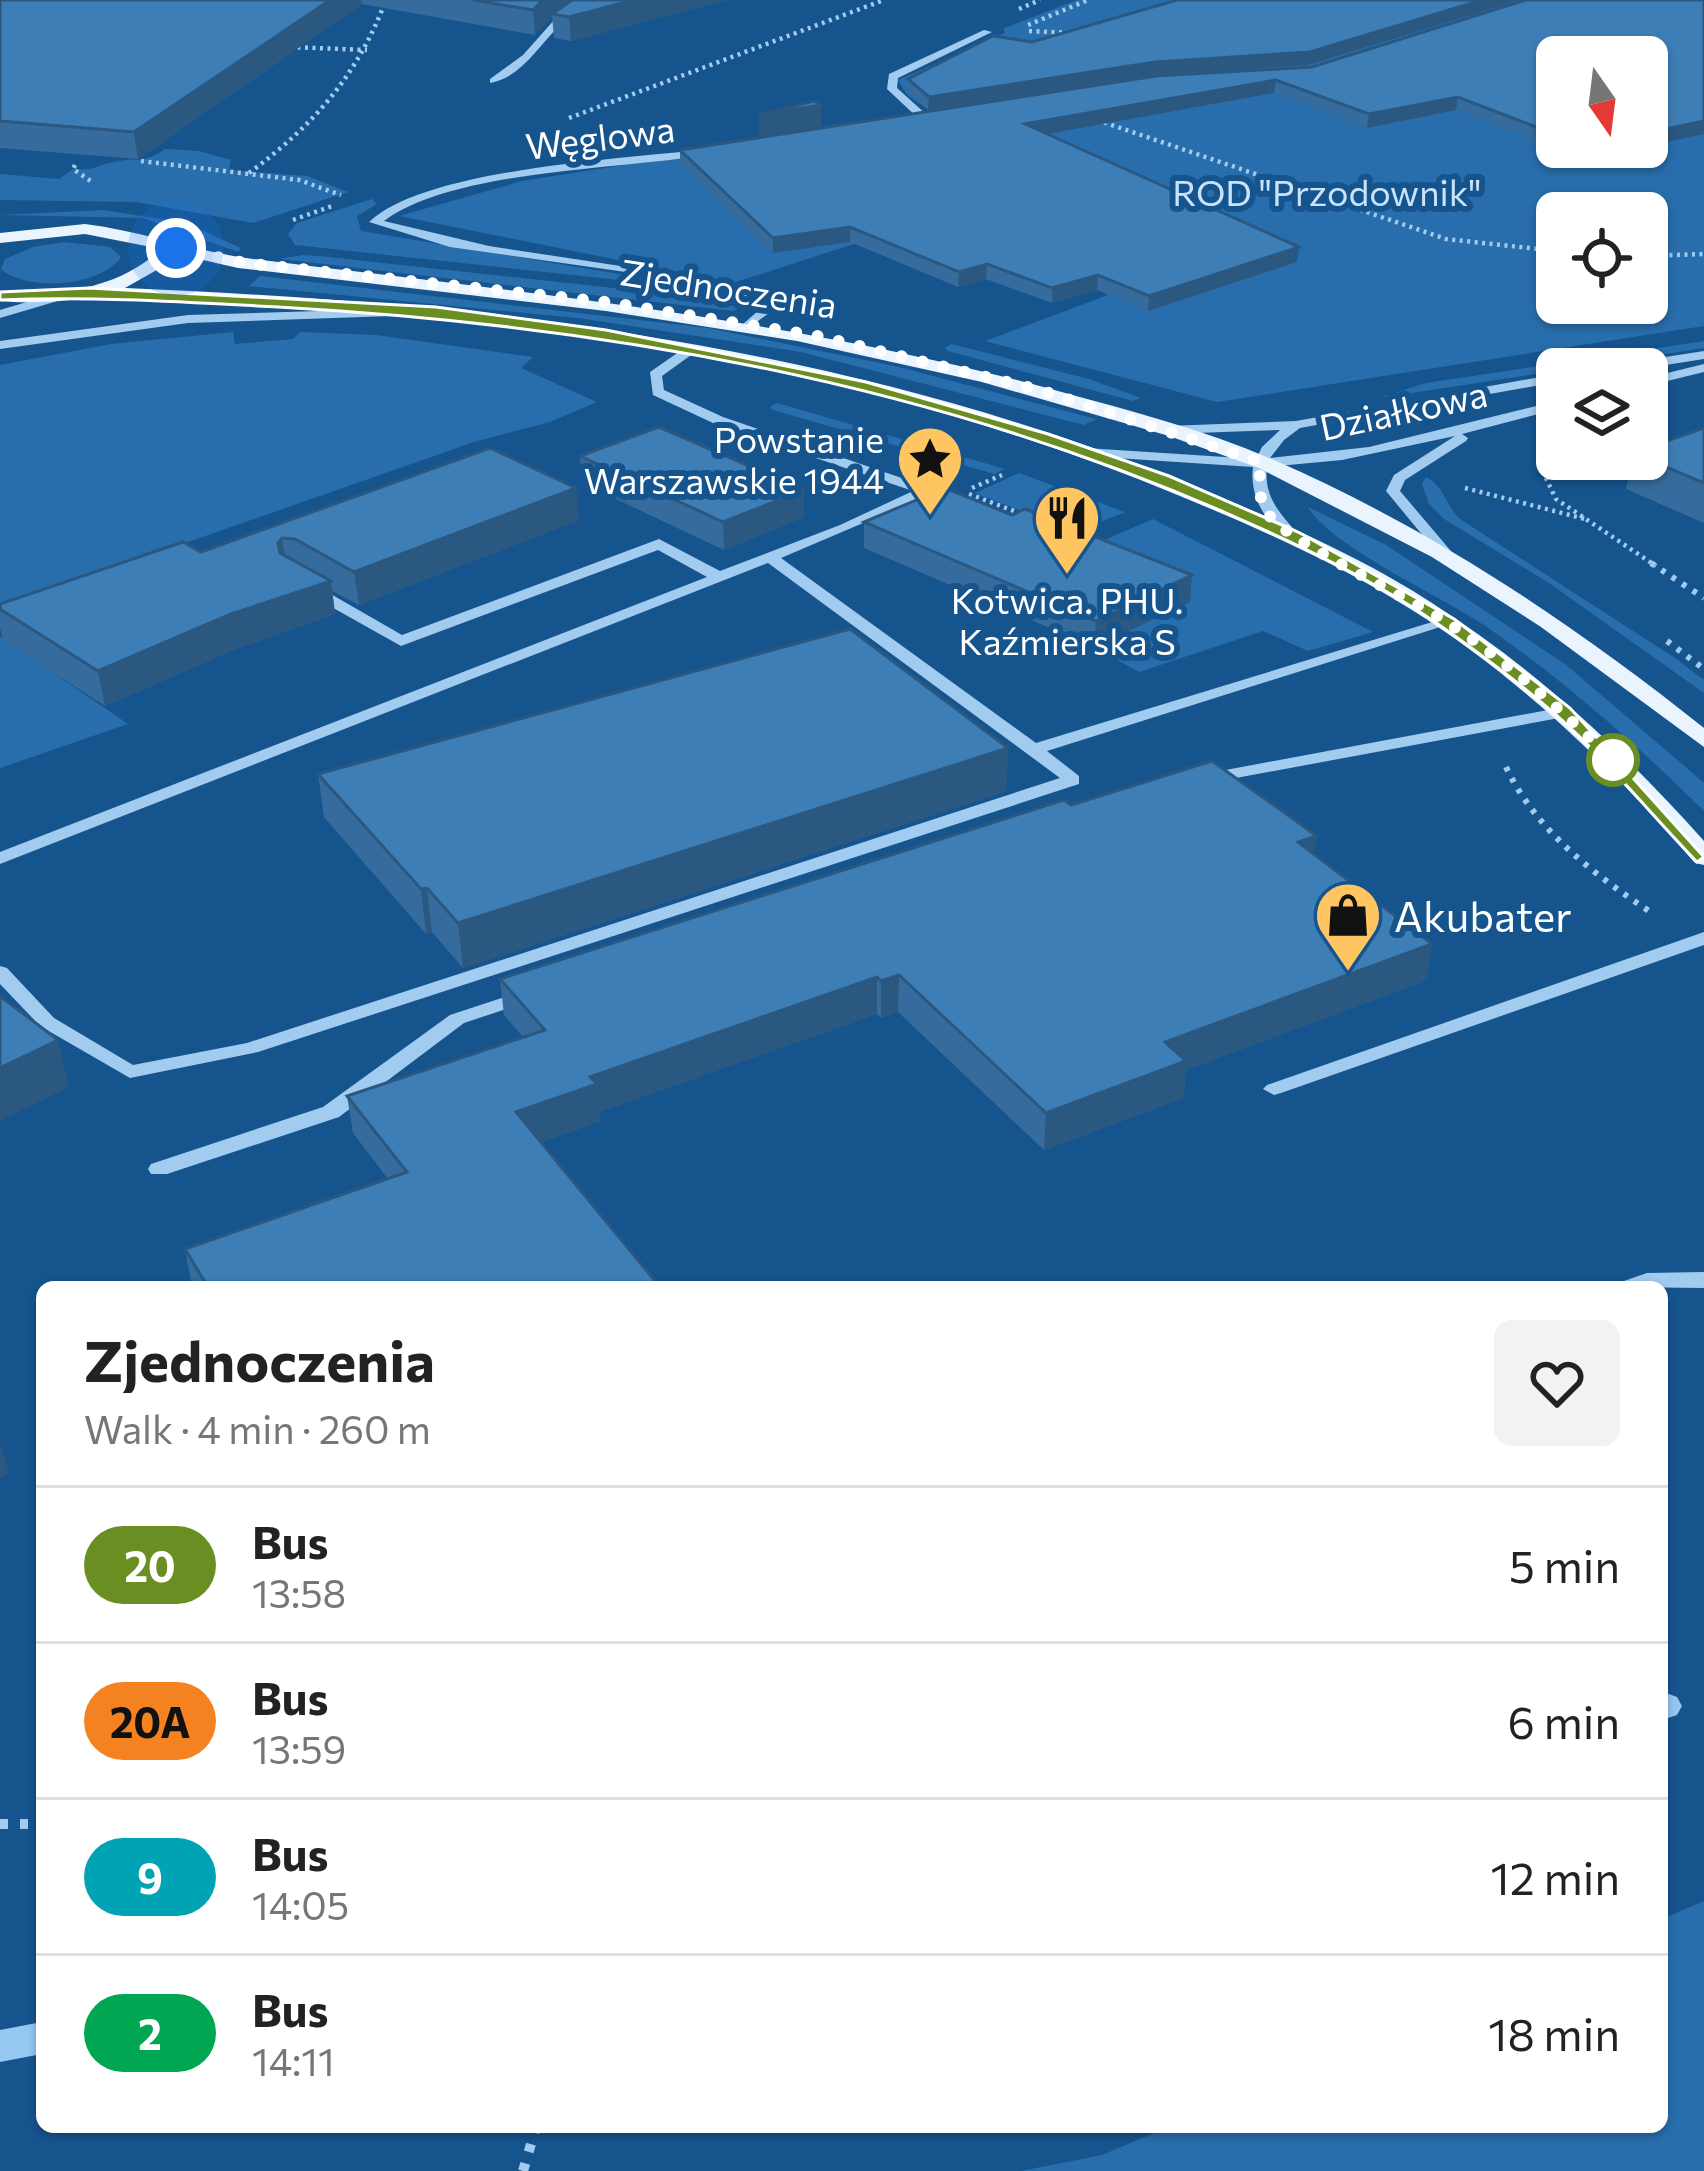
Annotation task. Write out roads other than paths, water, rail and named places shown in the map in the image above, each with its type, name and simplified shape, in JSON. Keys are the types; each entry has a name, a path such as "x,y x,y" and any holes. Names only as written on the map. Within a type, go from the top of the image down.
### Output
{"main road":[{"name":"Zjednoczenia","path":"30,231 88,227 136,234 152,242 245,263 607,302 749,324 910,356 1168,430 1261,462 1448,556 1599,656 1704,740"},
{"path":"0,228 30,231"},
{"path":"0,238 30,231"},
{"path":"0,296 57,297 143,274 156,263 160,251 152,242"},
{"name":"Zjednoczenia","path":"89,292 436,311 691,350 866,386 1086,452 1292,536 1448,622 1564,712 1704,857"}],"street":[{"path":"494,81 527,57 558,21 595,0"},
{"path":"923,117 892,89 893,76 987,32"},
{"path":"896,121 946,113"},
{"name":"Węglowa","path":"723,149 471,185 382,212 375,222 466,243 752,291 774,303 749,324"},
{"path":"0,314 57,297"},
{"path":"0,345 188,319 436,311"},
{"path":"0,858 770,557 926,490 718,420 658,392 656,375 691,350"},
{"path":"1668,361 1704,355"},
{"path":"1668,377 1704,368"},
{"name":"Działkowa","path":"1168,430 1296,425 1536,382"},
{"name":"Działkowa","path":"1086,452 1261,462 1341,457 1536,411"},
{"path":"1448,556 1394,491 1399,478 1423,460 1486,424"},
{"name":"Działkowa","path":"1261,462 1277,436 1296,425"},
{"path":"1261,462 1258,489 1269,515 1292,536"},
{"path":"292,579 401,641 659,544 719,577"},
{"path":"0,972 47,1022 130,1072 251,1048 1072,780 770,557"},
{"path":"1034,749 1448,622"},
{"path":"1194,781 1564,712"},
{"path":"1274,1089 1704,938"},
{"path":"160,1169 332,1112 457,1019 546,990"},
{"path":"1644,1281 1704,1280"}],"waterway":[{"path":"0,2046 36,2039"}],"place":[{"name":"Powstanie Warszawskie 1944","path":"930,518"},
{"name":"Kotwica. PHU. Kaźmierska S","path":"1067,577"},
{"name":"Akubater","path":"1348,974"}],"park label":[{"name":"ROD \"Przodownik\"","path":"1327,191"}]}
